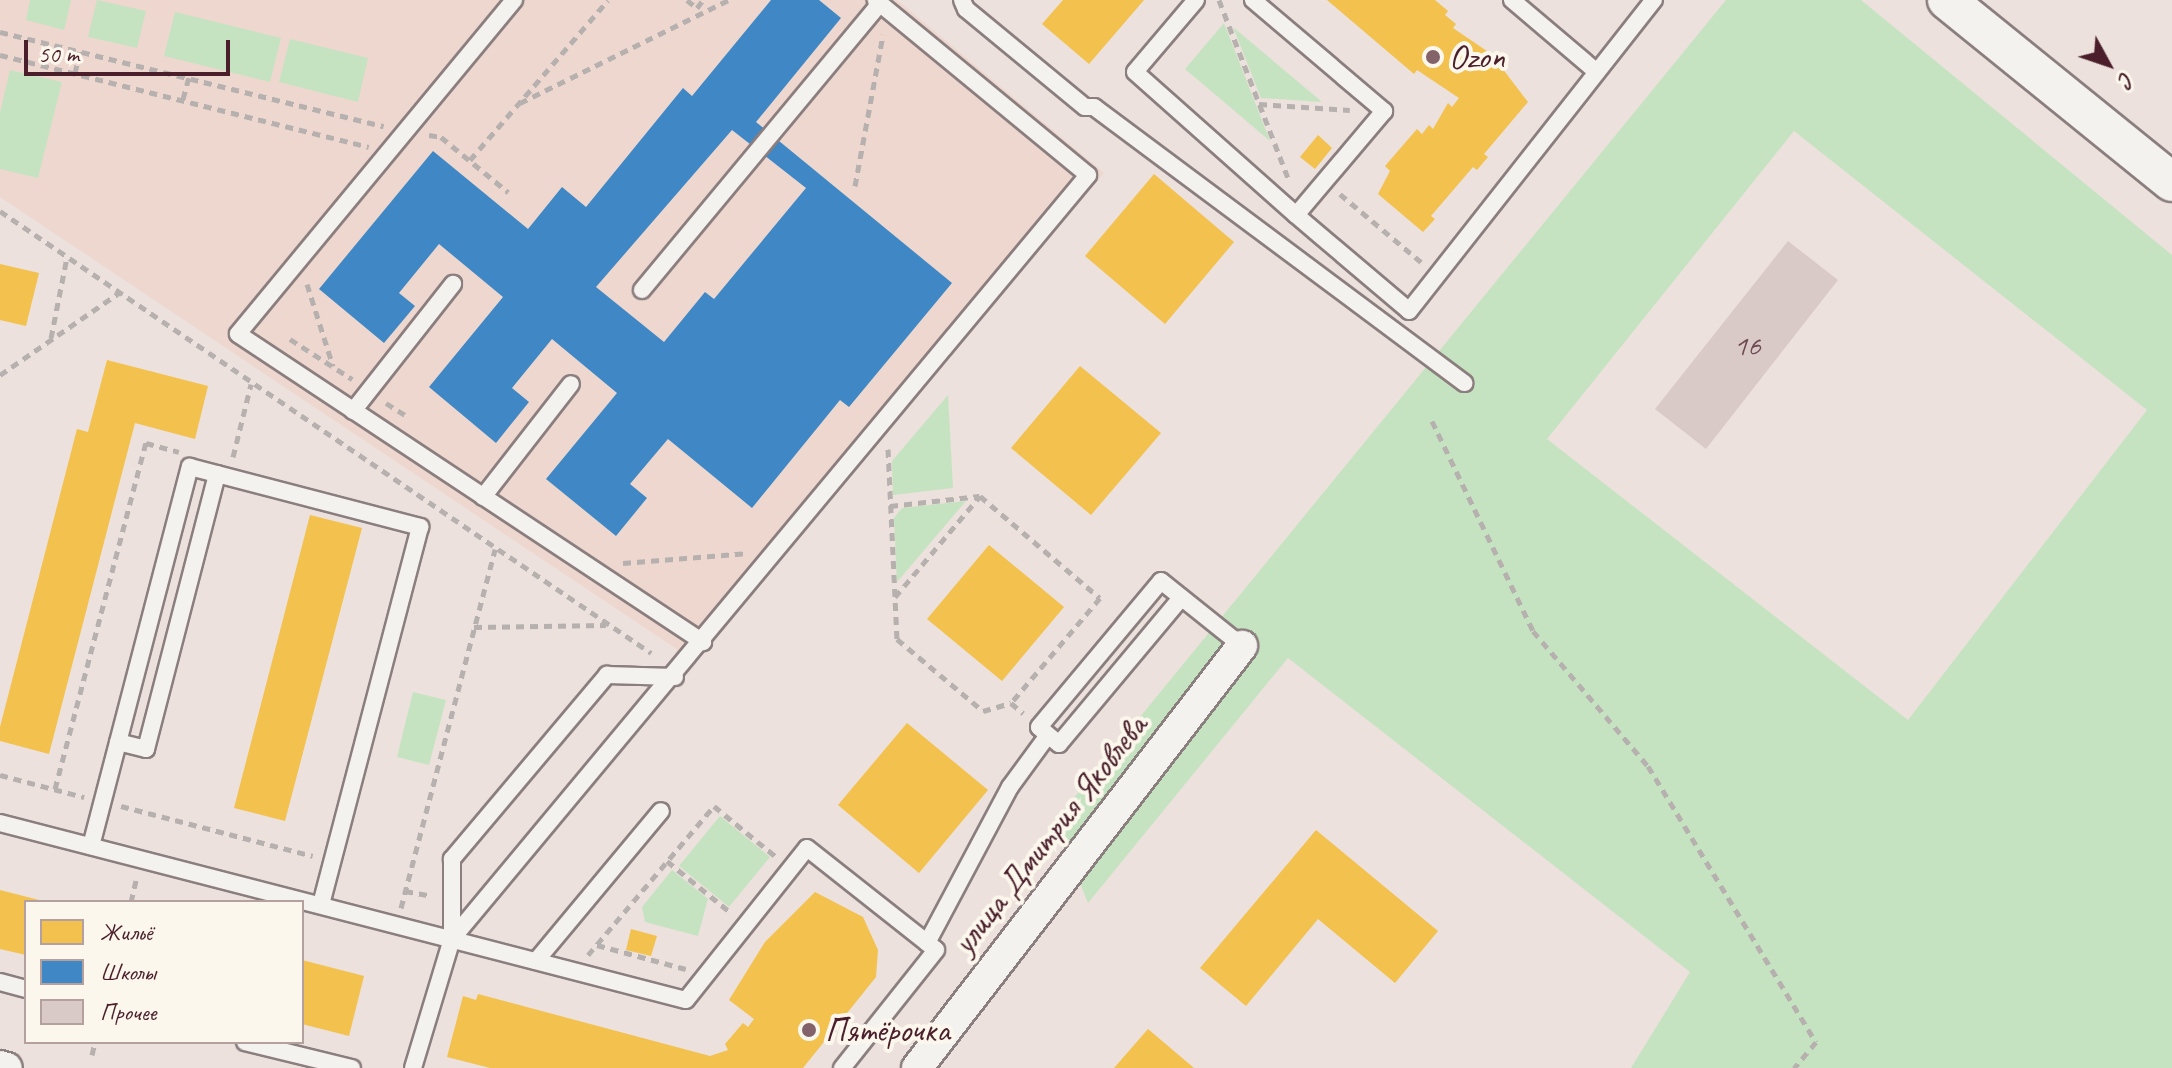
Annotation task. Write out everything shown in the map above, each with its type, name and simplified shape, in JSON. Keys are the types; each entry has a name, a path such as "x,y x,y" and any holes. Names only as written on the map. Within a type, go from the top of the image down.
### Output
{"street":[{"path":"1947,0 2168,173"},
{"name":"улица Дмитрия Яковлева","path":"917,1068 1242,646"},
{"path":"0,1066 7,1068"}],"lane":[{"path":"514,0 238,334 703,642"},
{"path":"962,0 966,9 1085,107 1094,107 1464,383"},
{"path":"1196,0 1135,72 1409,311 1654,0"},
{"path":"1253,0 1383,112 1298,212"},
{"path":"1512,0 1597,72"},
{"path":"452,939 677,674 1088,175 881,4 642,290"},
{"path":"353,411 453,284"},
{"path":"483,497 571,384"},
{"path":"91,846 190,467 420,527 321,904"},
{"path":"118,742 146,749 222,476"},
{"path":"927,943 1010,787 1044,731 1161,581 1242,646"},
{"path":"1044,731 1059,744 1181,598"},
{"path":"413,1068 452,939 452,859 607,675 677,674"},
{"path":"536,961 661,811"},
{"path":"0,823 686,1000 807,848 936,950 842,1068"},
{"path":"0,982 24,988"},
{"path":"253,1044 352,1068"}],"path":[{"path":"470,160 608,0"},
{"path":"687,0 697,8 703,0"},
{"path":"520,103 728,0"},
{"path":"1219,0 1298,212"},
{"path":"855,186 881,4"},
{"path":"0,32 405,131 441,137 508,192"},
{"path":"75,73 80,51"},
{"path":"0,55 389,152"},
{"path":"183,100 189,77"},
{"path":"1259,104 1383,112"},
{"path":"1325,181 1437,276"},
{"path":"0,211 677,674"},
{"path":"51,338 67,257"},
{"path":"300,260 333,367"},
{"path":"0,375 119,293"},
{"path":"222,476 251,384"},
{"path":"1432,421 1533,631 1648,766 1816,1042 1794,1068"},
{"path":"55,789 146,443 188,454"},
{"path":"888,450 890,506 897,639 983,711 1011,703 1100,598 980,496 890,506"},
{"path":"895,597 980,496"},
{"path":"397,924 495,549"},
{"path":"623,563 779,550"},
{"path":"474,627 607,625"},
{"path":"1011,703 1044,731"},
{"path":"0,775 333,861"},
{"path":"575,971 714,806 776,856 767,868"},
{"path":"667,861 730,913"},
{"path":"721,924 740,901"},
{"path":"597,945 706,974"},
{"path":"685,968 694,957"},
{"path":"92,1055 95,1044"}],"shaded area":[{"path":"0,0 897,0 1104,173 696,662 0,197"}],"green space":[{"path":"30,0 71,0 64,30 26,20"},
{"path":"97,0 146,11 137,48 88,37"},
{"path":"1726,0 1861,0 2172,255 2172,1068 1631,1068 1690,972 1288,658 1088,903 1055,821","holes":["1794,131 2147,410 1908,720 1547,439"]},
{"path":"175,12 281,38 270,82 164,56"},
{"path":"1224,23 1270,141 1185,69"},
{"path":"1233,27 1322,102 1261,98"},
{"path":"290,39 368,58 358,102 279,82"},
{"path":"10,70 62,82 38,178 0,169 0,113"},
{"path":"948,395 953,488 893,495 892,461"},
{"path":"966,501 897,582 894,518 902,508"},
{"path":"413,692 446,700 429,765 397,757"},
{"path":"720,816 770,857 729,907 679,866"},
{"path":"672,870 708,899 698,936 645,922 642,907"}],"building: Жильё":[{"path":"1063,0 1144,0 1089,64 1042,24"},
{"path":"1327,0 1435,0 1448,11 1445,15 1456,24 1453,28 1506,64 1502,68 1528,102 1484,154 1488,157 1477,170 1473,167 1431,216 1435,219 1423,232 1378,194 1390,171 1385,166 1417,129 1422,134 1429,125 1433,129 1448,103 1452,107 1459,98 1417,70 1414,74"},
{"path":"1318,135 1332,148 1315,169 1300,157"},
{"path":"1154,174 1234,242 1165,324 1085,256"},
{"path":"0,264 39,273 26,326 0,320"},
{"path":"107,360 208,386 195,439 135,423 49,754 0,741 0,727 77,429 88,432"},
{"path":"1080,366 1161,433 1091,515 1011,448"},
{"path":"310,515 362,528 285,821 234,808"},
{"path":"989,545 1064,607 1002,681 927,619"},
{"path":"907,723 988,790 919,873 838,805"},
{"path":"1316,830 1438,931 1395,983 1318,919 1246,1006 1200,968"},
{"path":"0,890 39,900 24,900 24,955 0,949"},
{"path":"815,892 863,917 878,950 876,977 803,1068 490,1068 447,1057 463,996 476,1000 478,994 710,1056 728,1050 725,1044 743,1023 748,1027 754,1019 729,1000 765,942"},
{"path":"631,929 657,936 651,956 626,950"},
{"path":"304,961 364,976 349,1036 304,1025"},
{"path":"1148,1029 1194,1068 1114,1068"}],"building: Школы":[{"path":"771,0 819,0 841,18 756,122 952,283 849,407 840,400 752,508 668,439 630,484 647,498 616,536 546,479 617,393 552,339 512,388 529,402 496,443 429,387 503,297 439,244 399,293 415,306 384,343 319,289 433,151 528,229 562,187 586,207 683,88 692,96","holes":["732,130 806,188 714,299 705,292 664,342 596,287"]}],"building: Прочее":[{"path":"1788,241 1838,280 1706,449 1655,409"}],"place":[{"name":"Ozon","path":"1433,57"},
{"name":"Пятёрочка","path":"809,1030"}]}
